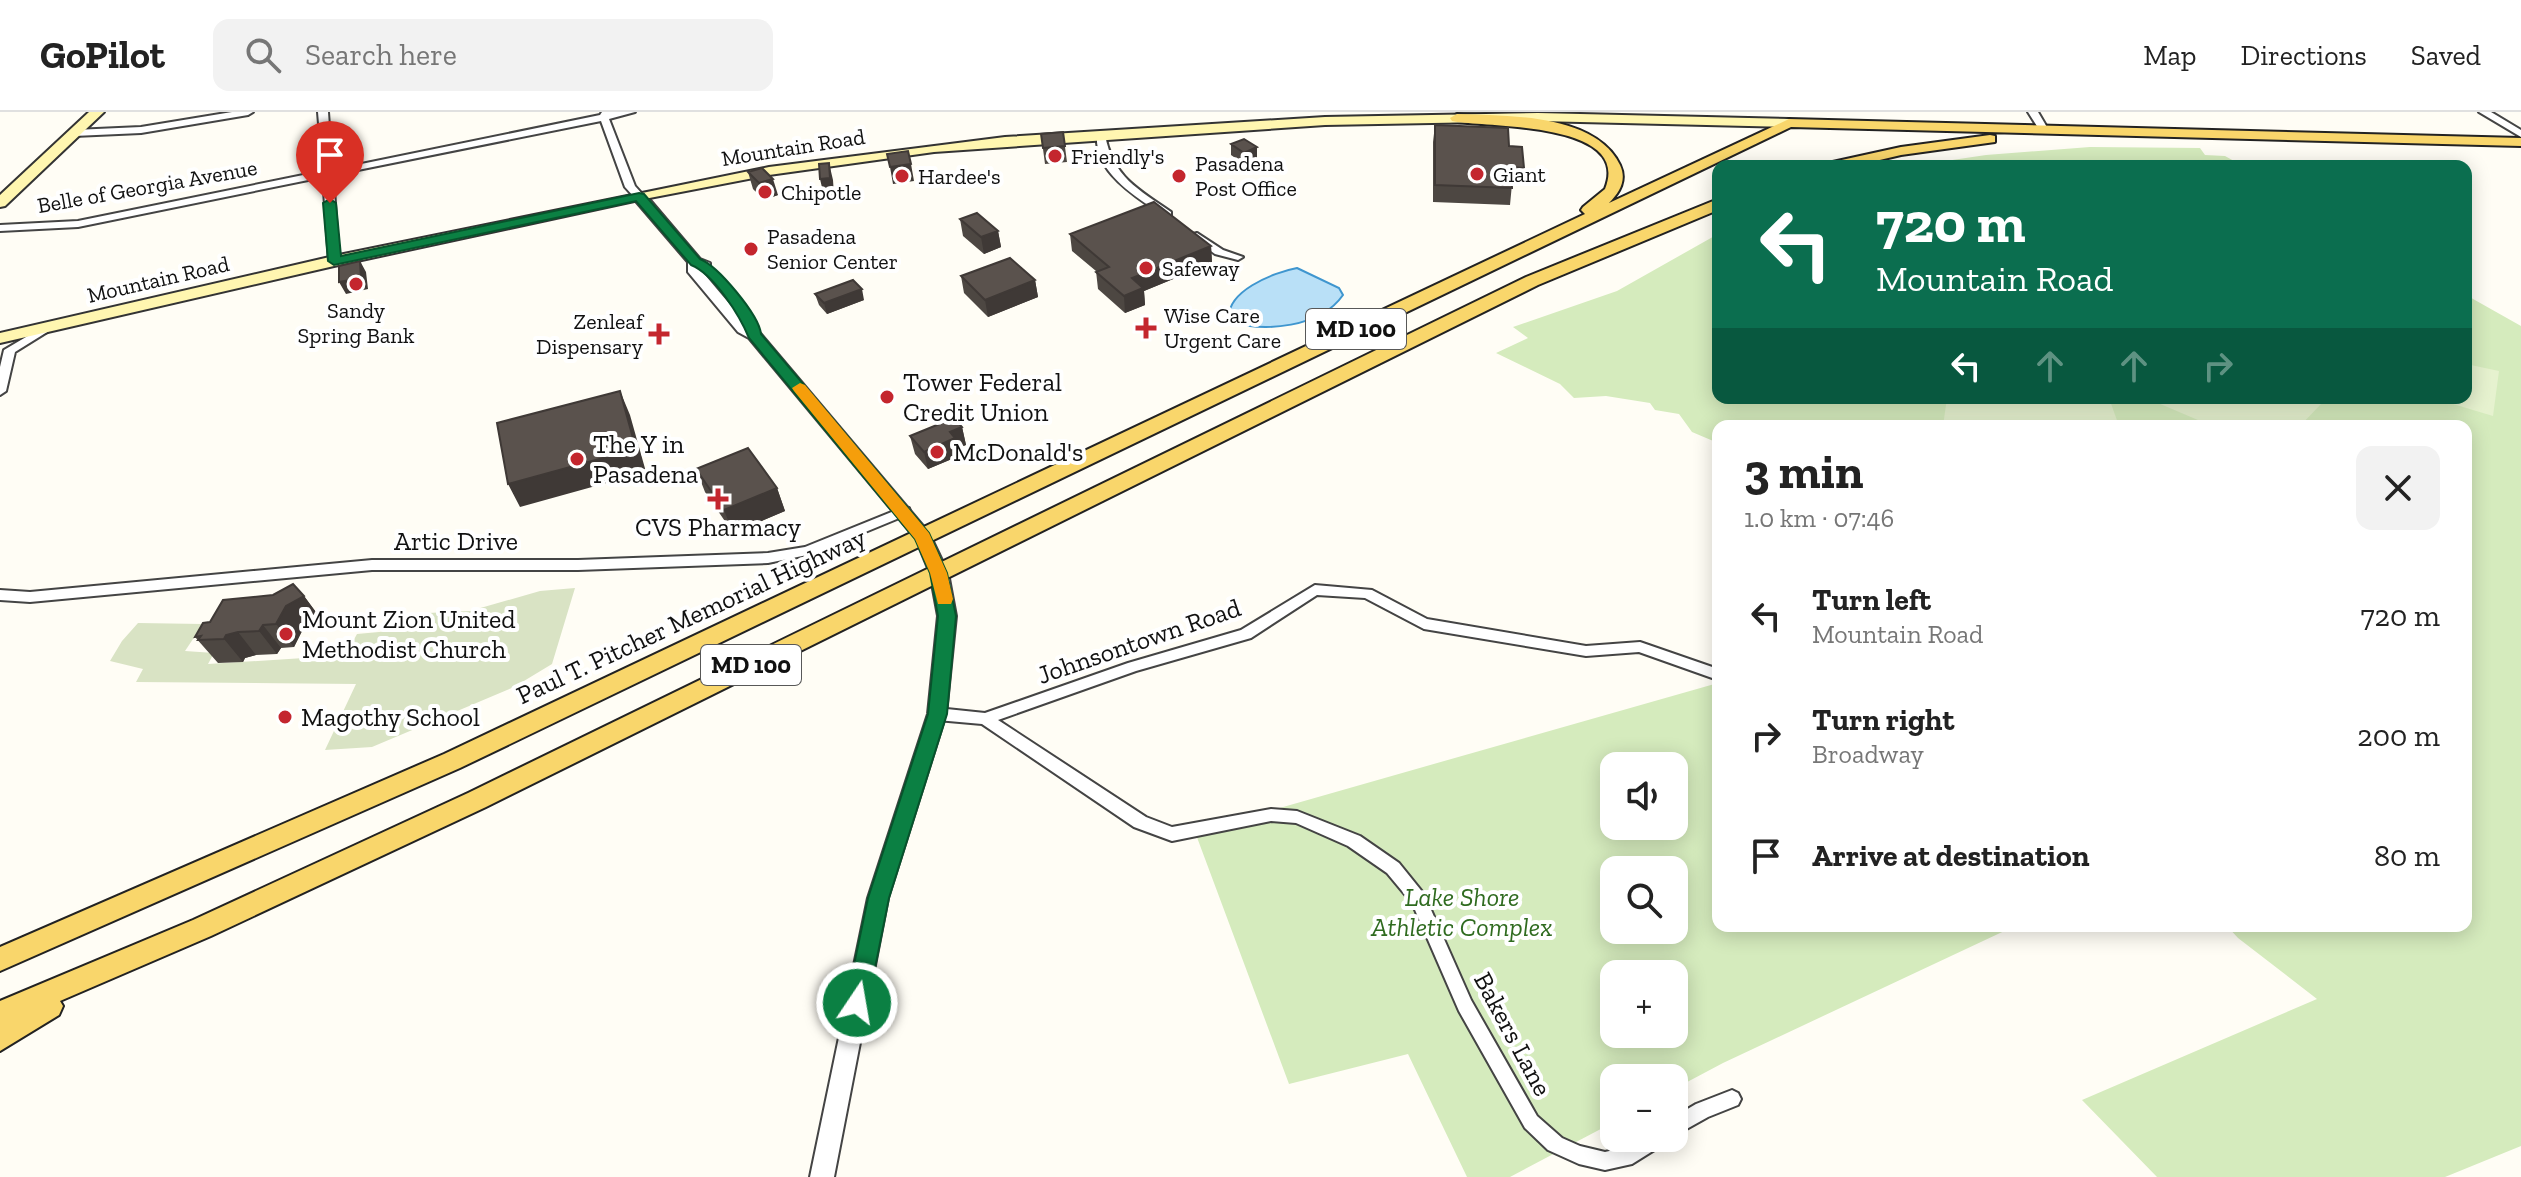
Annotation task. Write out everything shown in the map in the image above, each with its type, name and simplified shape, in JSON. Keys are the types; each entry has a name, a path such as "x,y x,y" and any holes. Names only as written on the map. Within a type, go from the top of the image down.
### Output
{"main road":[{"path":"0,203 97,112"},
{"name":"Mountain Road","path":"3,343 48,327 334,261 639,196 769,171 1005,141 1322,116 1789,123 2521,142"},
{"path":"1457,118 1557,127 1599,147 1614,166 1613,188 1605,199 1499,261"},
{"name":"Paul T. Pitcher Memorial Highway","path":"0,959 452,761 1789,123"},
{"path":"1859,160 1974,141 2119,131"},
{"name":"MD 100","path":"0,1014 202,928 477,800 1519,287 1712,207"},
{"path":"0,945 178,882"},
{"path":"0,1038 51,1005 202,928"}],"street":[{"path":"74,133 151,129 248,112"},
{"path":"323,112 334,261"},
{"name":"Belle of Georgia Avenue","path":"0,228 78,224 630,112"},
{"path":"2033,112 2043,129"},
{"path":"2484,112 2521,134"},
{"path":"606,115 630,187 695,262 693,269 743,329 754,335 904,511 923,537 939,573 947,616 937,714 878,898 822,1177"},
{"path":"1100,135 1103,158 1113,173 1174,219"},
{"path":"1186,227 1219,252 1238,257"},
{"path":"0,391 3,343"},
{"name":"Artic Drive","path":"0,595 30,597 372,565 568,565 768,558 820,546 904,511"},
{"name":"Johnsontown Road","path":"937,714 985,719 1133,667 1246,634 1315,590 1367,593 1424,624 1586,651 1640,647 1712,673"},
{"name":"Bakers Lane","path":"985,719 1140,822 1172,834 1271,815 1297,817 1354,841 1393,868 1418,899 1465,1005 1531,1122 1555,1144 1579,1155 1605,1161 1633,1152"},
{"path":"1688,1118 1732,1099"}],"green space":[{"path":"2090,147 2200,148 2205,155 2225,156 2232,160 1952,160"},
{"path":"1712,237 1712,404 2472,404 2472,298 2521,326 2521,1146 2445,1177 2157,1177 2082,1100 2317,999 2232,932 2472,932 2472,420 1712,420 1712,440 1692,432 1679,414 1655,410 1650,403 1606,396 1574,398 1560,384 1496,353 1528,338 1513,327 1617,291"},
{"path":"2472,365 2499,371 2493,416 2453,404 2472,404"},
{"path":"1946,404 2111,404 2117,420 1944,420"},
{"path":"2160,404 2321,404 2306,420 2198,420"},
{"path":"575,588 552,664 514,687 372,747 325,750 356,684 136,682 143,669 110,661 138,623 203,624 185,651 214,653 208,664 304,658 314,646 351,645 357,634 423,628 428,613 470,611 540,591"},
{"name":"Lake Shore Athletic Complex","path":"1712,685 1712,932 2002,932 1688,1082 1688,1064 1600,1064 1600,1129 1510,1177 1467,1177 1408,1054 1289,1084 1195,832"}],"water":[{"path":"1297,268 1339,288 1343,295 1321,315 1291,325 1259,327 1230,322 1234,301 1242,293 1264,279"}],"building":[{"name":"Giant","path":"1435,125 1508,128 1509,146 1522,147 1524,168 1511,167 1512,188 1435,185"},
{"path":"1063,132 1065,146 1043,148 1041,134"},
{"path":"1244,139 1257,147 1244,153 1231,144"},
{"path":"908,151 911,164 890,167 887,154"},
{"path":"829,163 830,178 820,179 819,164"},
{"path":"762,168 773,179 759,183 748,172"},
{"name":"Safeway","path":"1154,202 1211,246 1132,278 1143,288 1124,296 1096,272 1109,267 1070,234"},
{"path":"977,213 998,231 981,237 960,219"},
{"path":"1010,258 1035,280 985,300 961,276"},
{"path":"360,261 361,278 339,282 339,266"},
{"path":"853,280 862,289 824,303 815,294"},
{"path":"620,391 636,449 508,484 497,423"},
{"path":"954,418 962,427 950,432 955,438 924,452 910,436"},
{"path":"748,448 777,488 724,510 696,469"},
{"path":"293,584 304,596 286,606 276,624 263,625 259,631 226,635 224,639 198,640 201,636 195,637 203,623 210,622 223,600 273,595"}],"slow traffic":[{"path":"800,388 923,537 939,573 945,599"}],"place":[{"name":"Friendly's","path":"1055,156"},
{"name":"Giant","path":"1477,174"},
{"name":"Hardee's","path":"902,176"},
{"name":"Pasadena Post Office","path":"1179,176"},
{"name":"Chipotle","path":"765,192"},
{"name":"Pasadena Senior Center","path":"751,249"},
{"name":"Safeway","path":"1146,268"},
{"name":"Sandy Spring Bank","path":"356,284"},
{"name":"Wise Care Urgent Care","path":"1146,328"},
{"name":"Zenleaf Dispensary","path":"659,334"},
{"name":"Tower Federal Credit Union","path":"887,397"},
{"name":"McDonald's","path":"937,452"},
{"name":"The Y in Pasadena","path":"577,459"},
{"name":"CVS Pharmacy","path":"718,499"},
{"name":"Mount Zion United Methodist Church","path":"286,634"},
{"name":"Magothy School","path":"285,717"}],"route":[{"path":"330,203 334,261 639,196 695,262 704,265 738,304 753,325 754,335 923,537 943,586 947,616 937,714 878,898 857,1003"}]}
